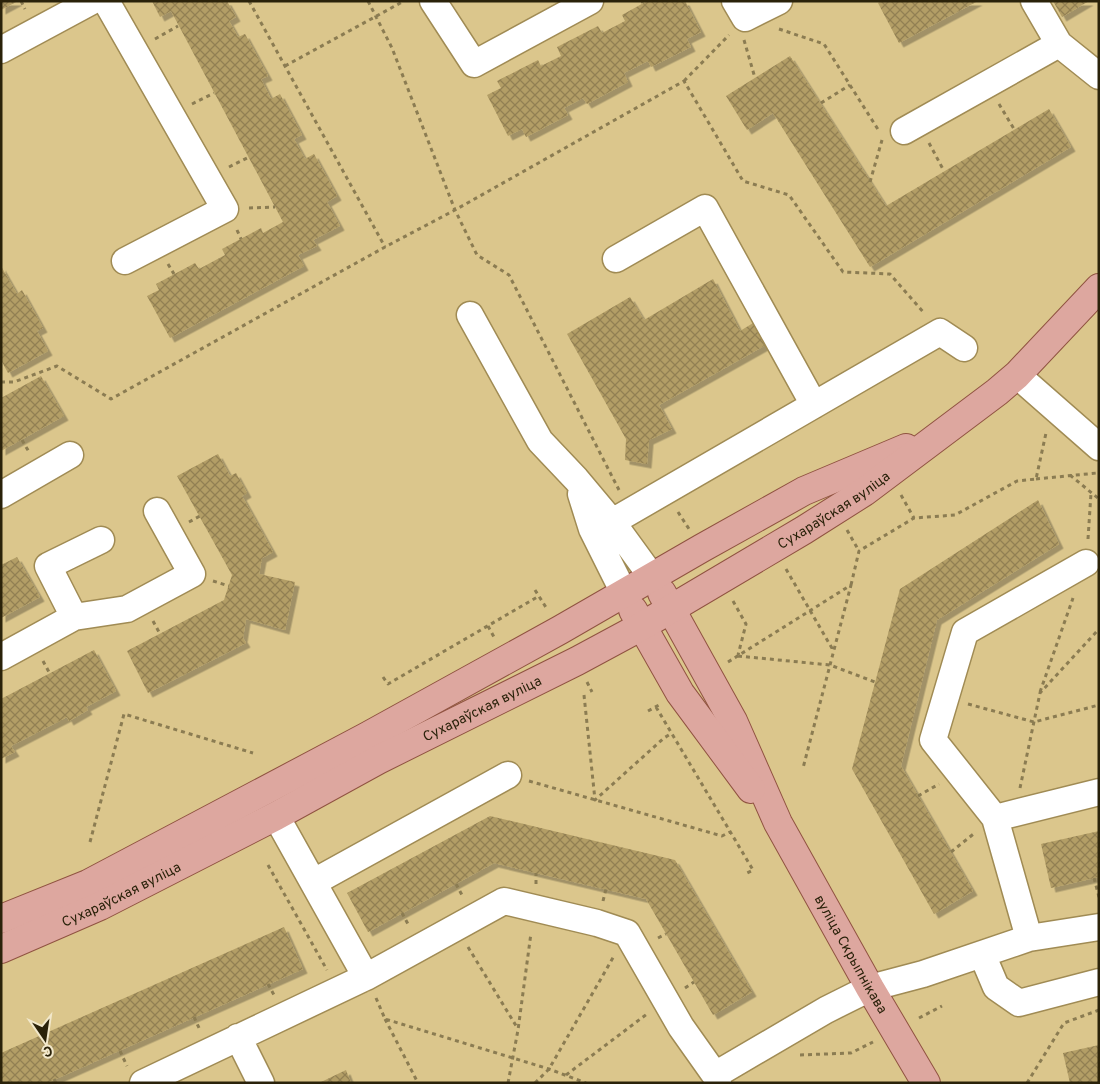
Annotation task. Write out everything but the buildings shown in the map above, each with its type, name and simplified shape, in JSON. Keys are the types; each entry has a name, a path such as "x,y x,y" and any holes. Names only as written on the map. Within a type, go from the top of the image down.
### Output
{"main road":[{"name":"Сухараўская вуліца","path":"1,949 100,906 276,816 378,760 577,661 672,609 804,530 864,492 997,392 1016,375 1099,288"},
{"name":"Сухараўская вуліца","path":"1,919 88,884 375,732 560,630 804,491 942,432"},
{"name":"вуліца Скрыпнікава","path":"652,577 672,609 706,676 733,721 778,824 926,1083"},
{"name":"вуліца Скрыпнікава","path":"624,593 680,693 778,824"}],"lane":[{"path":"1,50 92,1"},
{"path":"106,1 225,209 125,261"},
{"path":"434,1 474,64 590,1"},
{"path":"740,15 779,1"},
{"path":"1034,1 1059,44 1099,76"},
{"path":"911,126 1059,44"},
{"path":"616,259 706,208 814,405"},
{"path":"470,315 540,441 576,479 621,517 652,577"},
{"path":"621,517 940,332 964,348"},
{"path":"1016,375 1099,446"},
{"path":"1,495 70,455"},
{"path":"576,479 592,528 624,593"},
{"path":"1,656 74,616 127,608 192,574 157,512"},
{"path":"74,616 48,566 101,540"},
{"path":"1028,938 1005,816 933,740 965,632 1086,563"},
{"path":"314,882 508,775"},
{"path":"1005,816 1099,792"},
{"path":"276,816 366,977"},
{"path":"143,1083 366,977 504,901 597,923 627,933 681,1027 717,1079 826,1010 870,988 923,974 1028,938 1099,927"},
{"path":"982,954 996,987 1019,1003 1099,982"},
{"path":"238,1037 261,1083"}],"path":[{"path":"249,1 385,247"},
{"path":"368,1 392,48 455,210 477,256 509,275 621,517"},
{"path":"285,66 404,1"},
{"path":"740,15 755,78"},
{"path":"684,81 740,15"},
{"path":"740,15 824,44 883,137 870,182"},
{"path":"821,103 850,85"},
{"path":"911,126 944,171"},
{"path":"1,382 14,382 57,366 111,399 455,210"},
{"path":"1036,479 1053,405"},
{"path":"803,768 859,551 914,518 955,515 1017,480 1099,473"},
{"path":"1070,475 1099,499"},
{"path":"1005,816 1034,722 1040,693 1086,563 1091,493"},
{"path":"902,495 914,518"},
{"path":"846,529 859,551"},
{"path":"784,566 834,650"},
{"path":"738,656 850,584"},
{"path":"383,678 388,684 539,596"},
{"path":"731,598 746,624 738,656"},
{"path":"1040,693 1099,629"},
{"path":"738,656 830,665 875,682"},
{"path":"584,695 595,800"},
{"path":"946,699 1034,722 1099,705"},
{"path":"656,707 752,870 745,874"},
{"path":"90,842 124,714 254,753"},
{"path":"595,800 664,738 672,734"},
{"path":"508,775 722,836 730,832"},
{"path":"268,865 329,974"},
{"path":"1094,878 1099,897"},
{"path":"508,1083 514,1059 534,908"},
{"path":"457,927 518,1030"},
{"path":"535,1083 549,1069 627,933"},
{"path":"366,977 418,1083"},
{"path":"566,1075 666,1000"},
{"path":"919,1018 942,1006"},
{"path":"1028,1083 1064,1023 1099,1010"},
{"path":"385,1019 549,1069 586,1083"},
{"path":"794,1058 802,1054 851,1053 873,1042"}]}
